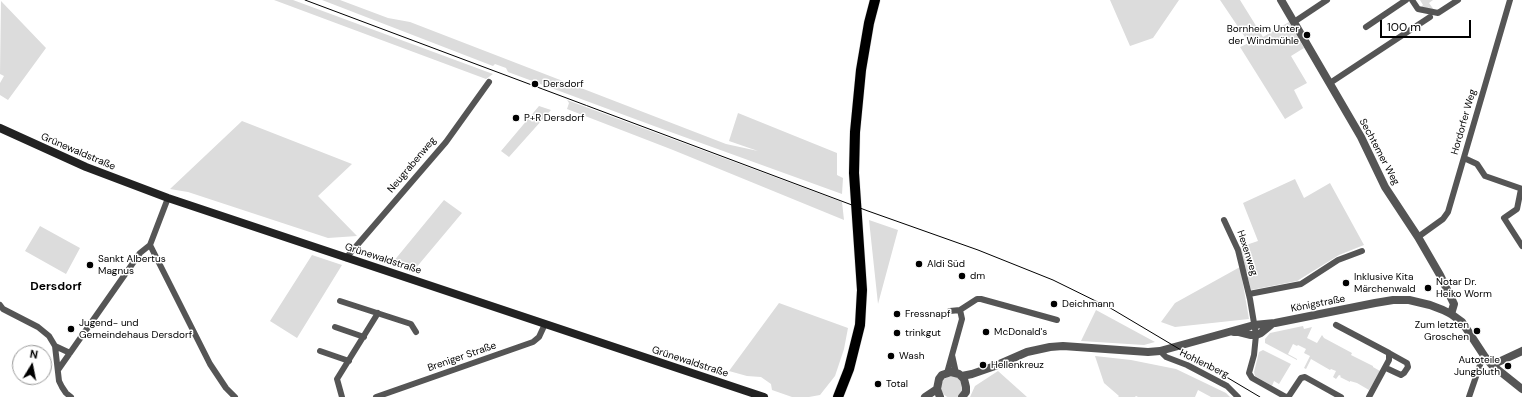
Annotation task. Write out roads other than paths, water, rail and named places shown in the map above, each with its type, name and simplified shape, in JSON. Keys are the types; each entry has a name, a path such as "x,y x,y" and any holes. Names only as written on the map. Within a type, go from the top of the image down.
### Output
{"main road":[{"path":"838,396 855,348 860,325 862,290 854,173 855,132 860,70 875,0"},
{"name":"Grünewaldstraße","path":"0,128 86,167 168,198 764,397"}],"street":[{"name":"Sechtemer Weg","path":"1281,0 1330,83 1360,137 1385,187 1418,237 1440,275 1454,304 1451,314"},
{"path":"1294,22 1327,0"},
{"path":"1366,27 1406,0"},
{"path":"1412,0 1418,9 1438,12 1458,0"},
{"name":"Hordorfer Weg","path":"1418,237 1443,219 1446,215 1510,0"},
{"path":"1330,83 1430,17"},
{"name":"Neugrabenweg","path":"346,258 446,142 489,82"},
{"path":"1464,158 1477,164 1485,176 1522,189 1517,209 1504,218 1522,246"},
{"path":"58,370 140,253 150,245 168,198"},
{"name":"Hexenweg","path":"1224,220 1238,250 1249,294 1256,335 1254,355 1249,373 1252,378 1286,397 1289,396 1301,378 1305,377 1341,397"},
{"path":"150,245 210,364 226,388 235,397"},
{"path":"1249,294 1301,284 1338,260 1362,251"},
{"path":"950,311 960,310 977,299 981,299 1057,320"},
{"name":"Königstraße","path":"947,373 972,374 1027,352 1050,346 1148,352 1160,351 1254,325 1275,323 1393,300 1418,302 1451,314 1462,322 1492,365 1522,389"},
{"path":"340,301 411,324 416,332"},
{"path":"0,305 3,309 44,331 55,346 70,353"},
{"path":"925,397 936,389 939,379 947,373 962,318 960,310"},
{"path":"342,397 337,379 378,313"},
{"name":"Königstraße","path":"1231,332 1256,335 1275,323"},
{"name":"Breniger Straße","path":"376,397 533,342 539,337 545,324"},
{"path":"1336,324 1407,363 1408,367 1401,375 1386,368"},
{"path":"335,327 364,337"},
{"path":"55,346 62,387 71,397"},
{"path":"320,351 349,360"},
{"name":"Hohlenberg","path":"1160,351 1166,357 1187,365 1227,386 1238,397"},
{"path":"1492,365 1522,351"},
{"path":"1369,397 1390,360 1389,353"},
{"path":"952,355 959,374 966,387"},
{"path":"1468,397 1481,362 1485,357"},
{"name":"Königstraße","path":"962,397 966,387 971,381 995,366"},
{"path":"936,389 940,397"}],"tram line":[{"path":"305,0 868,211 978,250 1053,280 1112,309 1260,397"}],"place":[{"name":"Bornheim Unter der Windmühle","path":"1307,35"},
{"name":"Dersdorf","path":"535,84"},
{"name":"P+R Dersdorf","path":"516,118"},
{"name":"Aldi Süd","path":"919,264"},
{"name":"Sankt Albertus Magnus","path":"90,265"},
{"name":"dm","path":"962,276"},
{"name":"Inklusive Kita Märchenwald","path":"1346,283"},
{"name":"Notar Dr. Heiko Worm","path":"1428,288"},
{"name":"Deichmann","path":"1054,304"},
{"name":"Fressnapf","path":"897,314"},
{"name":"Jugend- und Gemeindehaus Dersdorf","path":"71,329"},
{"name":"Zum letzten Groschen","path":"1477,331"},
{"name":"McDonald's","path":"986,332"},
{"name":"trinkgut","path":"897,333"},
{"name":"Wash","path":"891,356"},
{"name":"Hellenkreuz","path":"983,365"},
{"name":"Autoteile Jungbluth","path":"1508,366"},
{"name":"Total","path":"878,384"}],"district":[{"name":"Dersdorf","path":"56,287"}]}
